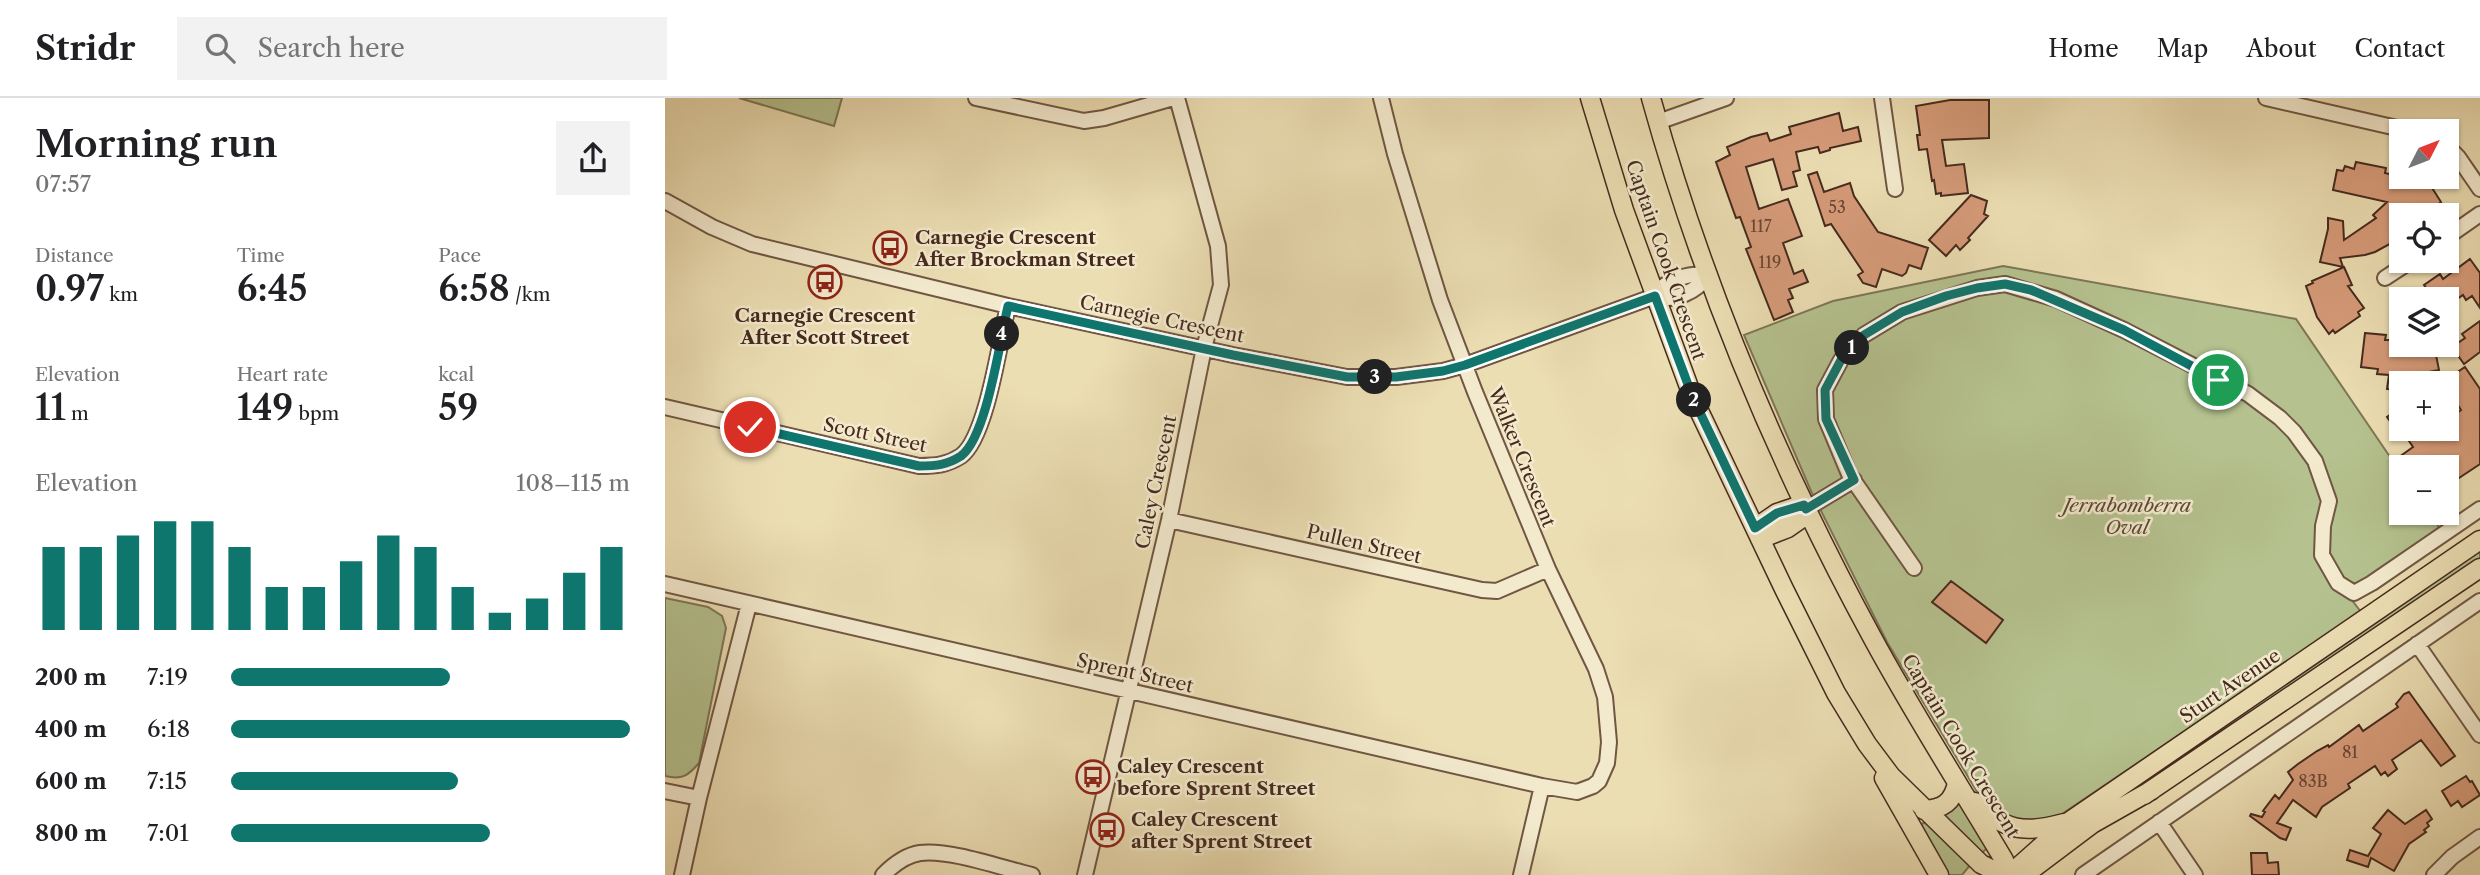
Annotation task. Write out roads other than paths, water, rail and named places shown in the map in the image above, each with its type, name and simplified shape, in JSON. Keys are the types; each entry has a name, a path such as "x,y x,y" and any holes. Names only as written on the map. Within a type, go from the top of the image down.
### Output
{"main road":[{"name":"Captain Cook Crescent","path":"1590,98 1624,210 1693,398 1757,534 1850,717 1891,776 1924,810 1981,864 1993,872 2009,875 2004,860 1872,638 1806,509 1743,370 1651,98"},
{"path":"1757,534 1777,513 1806,509"},
{"name":"Sturt Avenue","path":"2009,875 2070,821 2480,540"},
{"path":"2038,875 2086,836 2151,790 2480,568"},
{"path":"1850,717 1939,875"},
{"path":"1924,810 1940,808 1947,804 1957,783 1990,817 2010,827 2036,830 2070,821"},
{"path":"2009,875 2033,869 2081,831 2151,790"}],"street":[{"path":"976,98 1084,121 1175,98"},
{"name":"Caley Crescent","path":"1085,875 1169,520 1204,348 1221,285 1218,246 1175,98"},
{"name":"Walker Crescent","path":"1381,98 1395,154 1436,286 1465,365 1548,569 1596,669 1607,706 1610,733 1604,773 1596,784"},
{"path":"1658,122 1726,98"},
{"path":"1882,98 1895,189"},
{"path":"2266,98 2389,126"},
{"path":"2459,158 2480,189"},
{"name":"Carnegie Crescent","path":"665,201 712,227 752,244 1008,306 1347,377 1396,377 1443,371 1465,365 1655,296 1661,286 1694,274 1709,275"},
{"path":"2459,229 2480,214"},
{"path":"2385,278 2393,273"},
{"path":"1914,568 1854,480 1826,419 1825,390 1841,360 1864,335 1902,312 1977,288 2005,284 2056,299 2124,330 2248,394 2280,418 2315,461 2325,485 2329,501 2323,526 2322,555 2338,583 2346,590 2354,593 2372,583 2480,509"},
{"name":"Scott Street","path":"665,407 919,466 944,466 963,454 977,436 1008,306"},
{"path":"1806,509 1854,480"},
{"name":"Pullen Street","path":"1169,520 1497,592 1548,569"},
{"name":"Sprent Street","path":"665,584 1542,786 1573,792 1586,790 1596,784"},
{"path":"2083,875 2480,601"},
{"path":"682,875 749,604"},
{"path":"2417,644 2480,735"},
{"path":"1521,875 1542,786"},
{"path":"665,791 699,799"},
{"path":"2159,822 2195,875"},
{"path":"2434,875 2452,857 2480,837"},
{"path":"883,875 896,863 921,853 951,856 1032,875"}],"place":[{"name":"Carnegie Crescent After Brockman Street","path":"890,248"},
{"name":"Carnegie Crescent After Scott Street","path":"825,282"},
{"name":"Caley Crescent before Sprent Street","path":"1093,777"},
{"name":"Caley Crescent after Sprent Street","path":"1107,830"}],"park label":[{"name":"Jerrabomberra Oval","path":"2127,516"}]}
